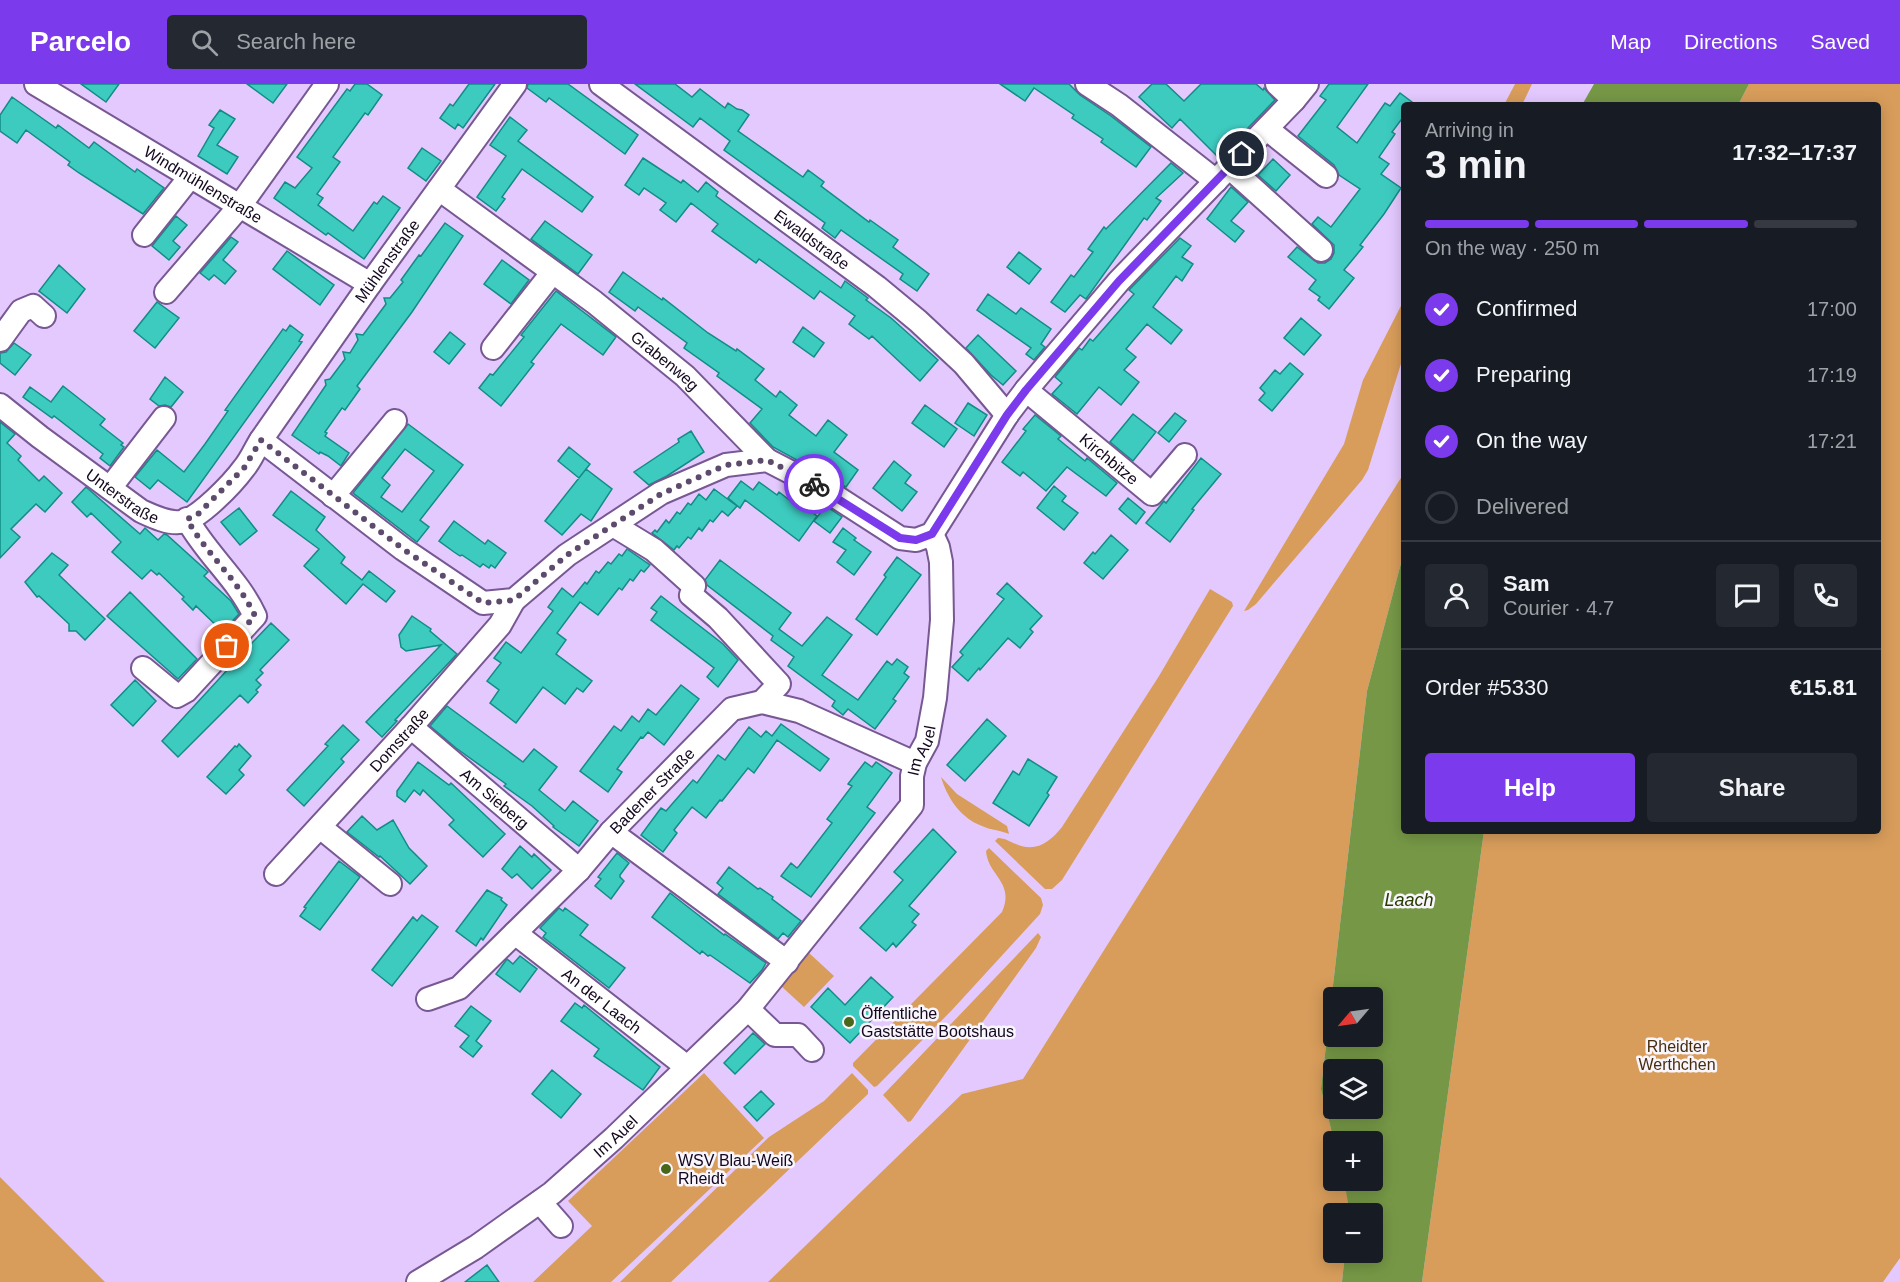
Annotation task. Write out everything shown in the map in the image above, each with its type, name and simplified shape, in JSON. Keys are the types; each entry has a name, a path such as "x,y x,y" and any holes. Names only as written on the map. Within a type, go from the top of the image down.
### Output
{"street":[{"name":"Windmühlenstraße","path":"36,84 370,284"},
{"path":"166,292 239,207 327,84"},
{"name":"Mühlenstraße","path":"261,440 370,284 515,84"},
{"name":"Ewaldstraße","path":"601,84 877,287 964,364 1007,415"},
{"path":"1087,84 1223,174 1321,250"},
{"path":"143,668 177,696 186,691 255,616 246,597 196,535 187,519 197,515 244,468 261,440 403,549 483,603 514,600 567,555 661,494 726,465 767,460 827,491 900,538 916,540 932,534 1007,415 1026,390 1119,281 1300,92 1277,84"},
{"path":"1266,129 1326,176"},
{"path":"144,235 190,177"},
{"name":"Grabenweg","path":"439,189 594,302 685,376 767,460"},
{"path":"493,348 552,273"},
{"path":"0,340 25,308 33,306 44,316"},
{"name":"Kirchbitze","path":"1026,390 1152,494 1185,454"},
{"name":"Unterstraße","path":"0,405 141,511 156,518 181,522 187,519"},
{"path":"110,488 164,418"},
{"path":"333,496 394,421"},
{"path":"613,525 654,550 694,586 691,595 718,618 779,684 762,702"},
{"name":"Im Auel","path":"418,1282 476,1247 540,1202 614,1138 748,1009 912,805 912,776 915,763 927,741 942,620 941,562 932,534"},
{"name":"Domstraße","path":"276,874 411,727 500,625 514,600"},
{"name":"Badener Straße","path":"428,999 459,988 579,870 611,832 732,709 762,702 799,711 915,763"},
{"name":"Am Sieberg","path":"411,727 579,870"},
{"path":"320,826 390,884"},
{"path":"611,832 787,962"},
{"name":"An der Laach","path":"515,933 687,1067"},
{"path":"748,1009 775,1035 798,1035 812,1050"},
{"path":"540,1202 561,1226"}],"green space":[{"path":"1515,84 1532,84 1523,102 1506,102"},
{"name":"Rheidter Werthchen","path":"1749,84 1900,84 1900,1258 1883,1282 1422,1282 1484,834 1881,834 1881,102 1740,102"},
{"path":"1401,306 1401,364 1368,470 1362,480 1256,604 1244,611 1344,444 1363,380"},
{"path":"1401,478 1401,563 1367,691 1333,987 1323,987 1323,1047 1326,1047 1321,1089 1323,1119 1328,1119 1332,1131 1323,1131 1323,1191 1346,1191 1349,1203 1323,1203 1323,1263 1344,1263 1342,1282 768,1282 962,1094 1023,1079"},
{"path":"1210,589 1232,602 1233,606 1062,880 1052,889 1045,889 995,841 1001,838 1023,846 1036,847 1042,845 1062,827 1159,676"},
{"path":"941,777 957,794 1007,826 1009,834 985,827 967,818 955,806"},
{"path":"989,848 1041,898 1043,905 1040,914 952,1010 874,1087 853,1066 853,1063 1002,912 1005,893 988,860 986,851"},
{"path":"1038,933 1041,937 1036,948 911,1121 908,1122 883,1095"},
{"path":"808,952 834,976 804,1007 781,986"},
{"name":"WSV Blau-Weiß Rheidt","path":"704,1073 764,1138 611,1282 533,1282 592,1226 568,1201"},
{"path":"852,1073 868,1090 868,1094 671,1282 620,1282 769,1137 824,1101"},
{"path":"0,1177 105,1282 0,1282"}],"water":[{"path":"1594,84 1749,84 1740,102 1584,102"},
{"name":"Laach","path":"1401,563 1401,834 1484,834 1422,1282 1342,1282 1344,1263 1383,1263 1383,1203 1348,1203 1346,1191 1383,1191 1383,1131 1332,1131 1328,1119 1383,1119 1383,1059 1324,1059 1326,1047 1383,1047 1383,987 1333,987 1367,691"},
{"name":"Laach","path":"1323,1072 1323,1097 1321,1089"}],"building":[{"path":"81,84 119,84 106,102"},
{"path":"247,84 287,84 273,103"},
{"path":"355,84 367,84 382,95 368,115 365,113 333,157 340,162 317,194 323,198 318,205 353,231 374,202 377,204 383,196 400,208 364,259 274,198 285,182 295,188 312,168 297,157 347,89 350,91"},
{"path":"469,84 495,84 463,128 458,124 455,129 440,118 450,104 453,106"},
{"path":"528,84 568,84 638,135 625,154 549,98 546,102 527,88"},
{"path":"635,84 675,84 692,97 700,89 725,108 728,103 742,110 749,115 738,131 803,177 808,170 824,182 821,186 869,222 870,220 898,240 893,247 929,274 917,291 900,279 903,274 841,230 835,238 822,228 825,223 724,150 730,141 700,118 693,127"},
{"path":"1000,84 1069,84 1080,95 1151,147 1136,167 1101,142 1103,139 1072,118 1074,115 1034,88 1025,101"},
{"path":"1152,84 1166,84 1184,101 1201,84 1256,84 1263,90 1264,88 1275,100 1219,158 1180,119 1172,128 1139,97"},
{"path":"1329,84 1368,84 1337,127 1357,143 1385,103 1390,106 1400,93 1412,102 1401,102 1401,120 1392,132 1395,134 1379,157 1389,164 1381,174 1401,188 1360,245 1363,247 1344,270 1354,278 1329,309 1318,300 1320,297 1309,289 1316,280 1288,257 1297,247 1318,263 1325,263 1331,259 1334,245 1312,224 1318,217 1331,227 1360,189 1339,175 1334,165 1298,136 1326,100 1320,96"},
{"path":"12,97 56,128 58,125 89,148 94,142 135,172 137,169 164,188 143,214 79,173 68,165 70,162 26,130 17,143 0,131 0,115"},
{"path":"220,110 235,119 217,145 238,157 227,174 198,156 214,128 209,125"},
{"path":"510,117 527,130 518,141 593,197 582,212 522,169 502,197 505,199 496,211 477,197 506,156 490,145"},
{"path":"422,148 441,161 426,181 408,168"},
{"path":"643,158 681,183 683,180 698,192 706,182 718,192 716,196 841,288 845,281 868,298 866,300 891,318 938,360 920,381 872,336 869,339 849,324 855,316 820,291 814,299 759,259 756,263 712,231 718,224 691,203 676,222 660,210 666,203 644,188 639,195 625,185"},
{"path":"1273,159 1290,175 1276,191 1258,175"},
{"path":"1171,163 1183,173 1156,198 1161,201 1147,220 1144,218 1086,299 1080,295 1065,312 1051,302 1071,275 1074,277 1093,252 1088,249 1104,227 1106,229"},
{"path":"1231,187 1248,202 1231,221 1244,231 1235,242 1207,219"},
{"path":"176,216 187,225 173,241 180,247 169,260 152,246"},
{"path":"545,221 592,255 578,274 531,239"},
{"path":"445,223 463,236 412,312 357,386 360,389 345,410 342,408 325,432 327,433 325,436 349,453 341,466 292,435 326,385 325,380 330,379 345,359 343,352 350,353 358,340 356,334 363,335 386,304 384,298 390,298 403,282 401,280 419,255 421,256"},
{"path":"231,237 238,242 223,260 236,271 225,284 214,275 209,280 200,273"},
{"path":"1180,238 1191,246 1182,257 1193,264 1182,281 1176,276 1153,307 1182,330 1171,344 1147,324 1126,349 1136,357 1124,370 1139,382 1121,405 1099,387 1077,414 1052,394 1062,383 1055,377 1079,348 1082,350 1090,339 1093,341 1134,294 1129,290"},
{"path":"287,251 334,285 320,305 273,269"},
{"path":"1019,252 1041,269 1029,284 1007,267"},
{"path":"502,260 529,280 511,304 484,284"},
{"path":"59,265 85,289 67,313 39,291"},
{"path":"623,272 662,300 663,298 708,333 736,351 737,349 764,369 755,380 776,397 780,391 797,405 789,415 816,436 828,420 847,435 834,452 858,470 846,487 773,447 750,423 762,409 717,376 719,373 684,348 687,343 638,307 635,311 609,292"},
{"path":"556,291 616,337 603,355 561,324 531,362 534,364 501,406 479,388 490,374 493,375 524,337 521,335"},
{"path":"988,294 1016,314 1021,308 1051,329 1041,344 1045,347 1034,360 1026,354 1031,348 977,310"},
{"path":"157,302 179,318 155,348 134,331"},
{"path":"1301,318 1321,335 1304,355 1284,338"},
{"path":"290,325 303,335 299,341 302,342 187,502 158,480 150,489 135,477 157,450 184,472 283,329 286,331"},
{"path":"803,327 824,343 814,357 793,342"},
{"path":"450,332 465,344 449,364 434,352"},
{"path":"978,335 1016,371 1003,385 966,348"},
{"path":"14,343 31,355 15,375 0,363 0,353 6,352"},
{"path":"1290,363 1303,374 1272,411 1259,400 1265,393 1260,388 1275,370 1280,374"},
{"path":"165,377 183,392 171,407 159,406 150,399"},
{"path":"63,386 105,419 100,425 123,443 121,445 124,447 110,466 100,458 103,454 54,416 52,418 23,397 30,387 51,402"},
{"path":"968,403 987,415 974,436 955,423"},
{"path":"925,405 957,429 944,447 912,423"},
{"path":"1175,413 1186,421 1169,442 1158,433"},
{"path":"1133,414 1156,432 1133,461 1110,442"},
{"path":"1035,415 1061,436 1058,439 1085,461 1087,458 1117,483 1106,496 1067,467 1046,491 1023,472 1020,476 1002,462 1026,431 1023,429"},
{"path":"0,422 15,434 7,443 21,456 18,460 39,481 44,476 62,493 45,512 36,504 11,529 20,537 0,558"},
{"path":"408,424 463,465 420,520 429,527 417,542 353,493","holes":["405,449 434,471 402,512 381,497 390,485 382,478"]},
{"path":"691,431 704,452 649,485 634,472 679,442 678,439"},
{"path":"569,447 590,464 579,478 558,461"},
{"path":"1201,458 1221,474 1192,509 1194,510 1170,542 1146,523 1164,501 1166,503"},
{"path":"894,461 911,475 905,483 917,492 902,511 873,488"},
{"path":"586,469 612,489 591,521 581,514 562,535 545,521"},
{"path":"741,481 753,490 759,482 777,495 779,492 801,509 803,506 817,516 799,541 745,500 740,508 728,498"},
{"path":"1054,486 1066,496 1062,501 1078,513 1064,530 1037,508"},
{"path":"86,487 140,534 145,528 158,540 164,534 167,535 208,572 204,576 231,601 239,614 220,634 222,631 196,606 193,610 182,599 184,597 159,573 157,575 151,570 142,579 112,552 121,542 91,513 87,517 72,502"},
{"path":"714,489 737,506 728,516 722,511 713,522 710,520 702,531 699,528 691,539 688,537 679,548 677,546 674,550 652,533 655,530 657,532 666,520 669,523 677,512 680,514 688,503 691,505 699,494 706,500"},
{"path":"291,491 325,517 316,530 345,557 341,563 362,580 369,571 395,591 386,602 363,584 346,604 304,566 319,549 273,515"},
{"path":"1128,498 1145,512 1136,524 1119,509"},
{"path":"826,506 842,517 830,533 814,521"},
{"path":"239,508 257,531 240,545 221,522"},
{"path":"454,521 485,544 488,540 506,553 495,568 491,565 489,568 483,564 480,567 439,541"},
{"path":"843,528 856,538 854,540 871,552 854,575 837,562 846,550 833,542"},
{"path":"1111,535 1128,550 1103,579 1084,563"},
{"path":"627,549 650,565 644,572 641,570 633,581 630,579 622,590 619,588 598,615 580,602 557,633 566,640 556,654 592,681 583,692 577,688 565,704 543,687 516,723 490,703 499,690 487,681 501,663 494,658 506,642 521,653 553,611 548,607 562,588 573,597 585,582 587,584 596,571 599,573 608,562 611,564 619,554 622,556"},
{"path":"52,553 68,565 59,575 105,619 85,640 76,631 69,631 69,624 39,596 37,597 25,582"},
{"path":"897,557 921,575 877,635 856,619 886,577 884,575"},
{"path":"720,560 791,613 779,629 802,646 827,617 852,635 822,675 858,700 887,661 892,665 897,659 908,667 904,673 909,677 893,699 896,701 875,729 848,709 843,715 832,706 835,701 788,666 794,657 771,640 773,636 707,585 705,580"},
{"path":"1007,583 1042,616 1030,629 1033,632 1020,648 1008,638 968,681 952,667 963,655 960,652 1004,599 997,594"},
{"path":"130,592 197,659 178,679 107,616"},
{"path":"661,596 723,644 738,660 718,687 707,677 714,668 651,620 657,612 651,608"},
{"path":"412,616 431,629 430,631 457,654 382,737 366,722 441,645 406,651 401,647 399,635"},
{"path":"271,623 289,640 260,670 263,673 256,680 261,685 256,690 258,692 248,703 240,695 178,757 162,741 241,655 239,653 249,642 251,644"},
{"path":"135,680 156,701 133,726 111,705"},
{"path":"681,685 699,699 664,745 648,732 643,738 641,737 617,769 622,772 608,792 580,771 614,726 621,731 632,716 639,722 648,709 656,715"},
{"path":"447,706 523,762 534,749 557,767 539,790 565,811 573,801 598,821 579,846 553,827 532,806 504,786 506,784 430,726"},
{"path":"987,719 1006,736 965,781 947,765"},
{"path":"781,724 829,759 820,771 777,740 754,773 748,768 706,818 692,807 674,830 677,833 663,852 641,835 661,808 666,811 693,780 697,783 718,755 725,760 749,727 761,737 766,731 772,736"},
{"path":"343,725 359,740 341,759 344,762 304,806 287,790 328,746 325,744"},
{"path":"239,744 251,756 239,770 244,775 226,794 207,777"},
{"path":"1028,759 1057,777 1047,793 1049,795 1029,826 993,803 1013,771 1019,775"},
{"path":"418,762 449,785 451,783 505,834 483,857 449,825 454,820 423,790 420,795 414,790 405,802 397,796 397,791"},
{"path":"865,762 872,767 876,762 892,773 867,807 875,813 811,897 781,876 791,863 797,868 799,866 832,823 827,819 852,786 848,784"},
{"path":"362,816 377,830 393,820 409,848 427,866 410,884 380,856 347,832"},
{"path":"933,829 956,852 909,906 919,914 912,922 916,925 896,947 893,943 886,951 860,928 903,880 894,872"},
{"path":"520,846 532,857 534,854 551,870 532,889 517,874 512,878 502,869"},
{"path":"617,853 629,863 620,875 624,881 611,899 595,886 601,879 598,877"},
{"path":"339,861 360,877 320,930 300,916 306,908 304,907"},
{"path":"729,867 758,889 760,888 773,897 772,899 801,921 788,937 783,933 778,939 718,894 723,888 717,883"},
{"path":"487,890 502,898 501,900 507,905 483,940 481,938 476,946 456,931"},
{"path":"670,893 724,935 766,963 750,983 710,955 702,951 700,954 652,917"},
{"path":"559,908 563,911 565,908 588,925 580,935 625,968 609,988 543,937 546,933 540,928"},
{"path":"422,915 438,927 392,986 372,970 413,917 417,921"},
{"path":"520,956 537,969 520,992 496,974 507,959 513,964"},
{"name":"Öffentliche Gaststätte Bootshaus","path":"871,977 893,997 850,1043 811,1007 828,988 845,1005"},
{"path":"575,1003 582,1008 584,1005 660,1067 643,1090 594,1056 599,1049 561,1021"},
{"path":"471,1006 491,1021 476,1041 482,1046 473,1057 460,1047 469,1036 455,1026"},
{"path":"753,1033 765,1044 735,1074 724,1063"},
{"path":"552,1070 581,1094 561,1118 532,1094"},
{"path":"761,1091 774,1104 757,1121 744,1107"},
{"path":"487,1265 499,1282 465,1282"}],"way so far":[{"path":"227,646 255,616 246,597 196,535 187,519 197,515 222,492 244,468 261,440 403,549 483,603 514,600 567,555 661,494 726,465 767,460 814,484"}],"place":[{"name":"Öffentliche Gaststätte Bootshaus","path":"849,1022"},
{"name":"WSV Blau-Weiß Rheidt","path":"666,1169"}],"route":[{"path":"814,484 900,538 916,540 932,534 1007,415 1026,390 1119,281 1242,154"}]}
